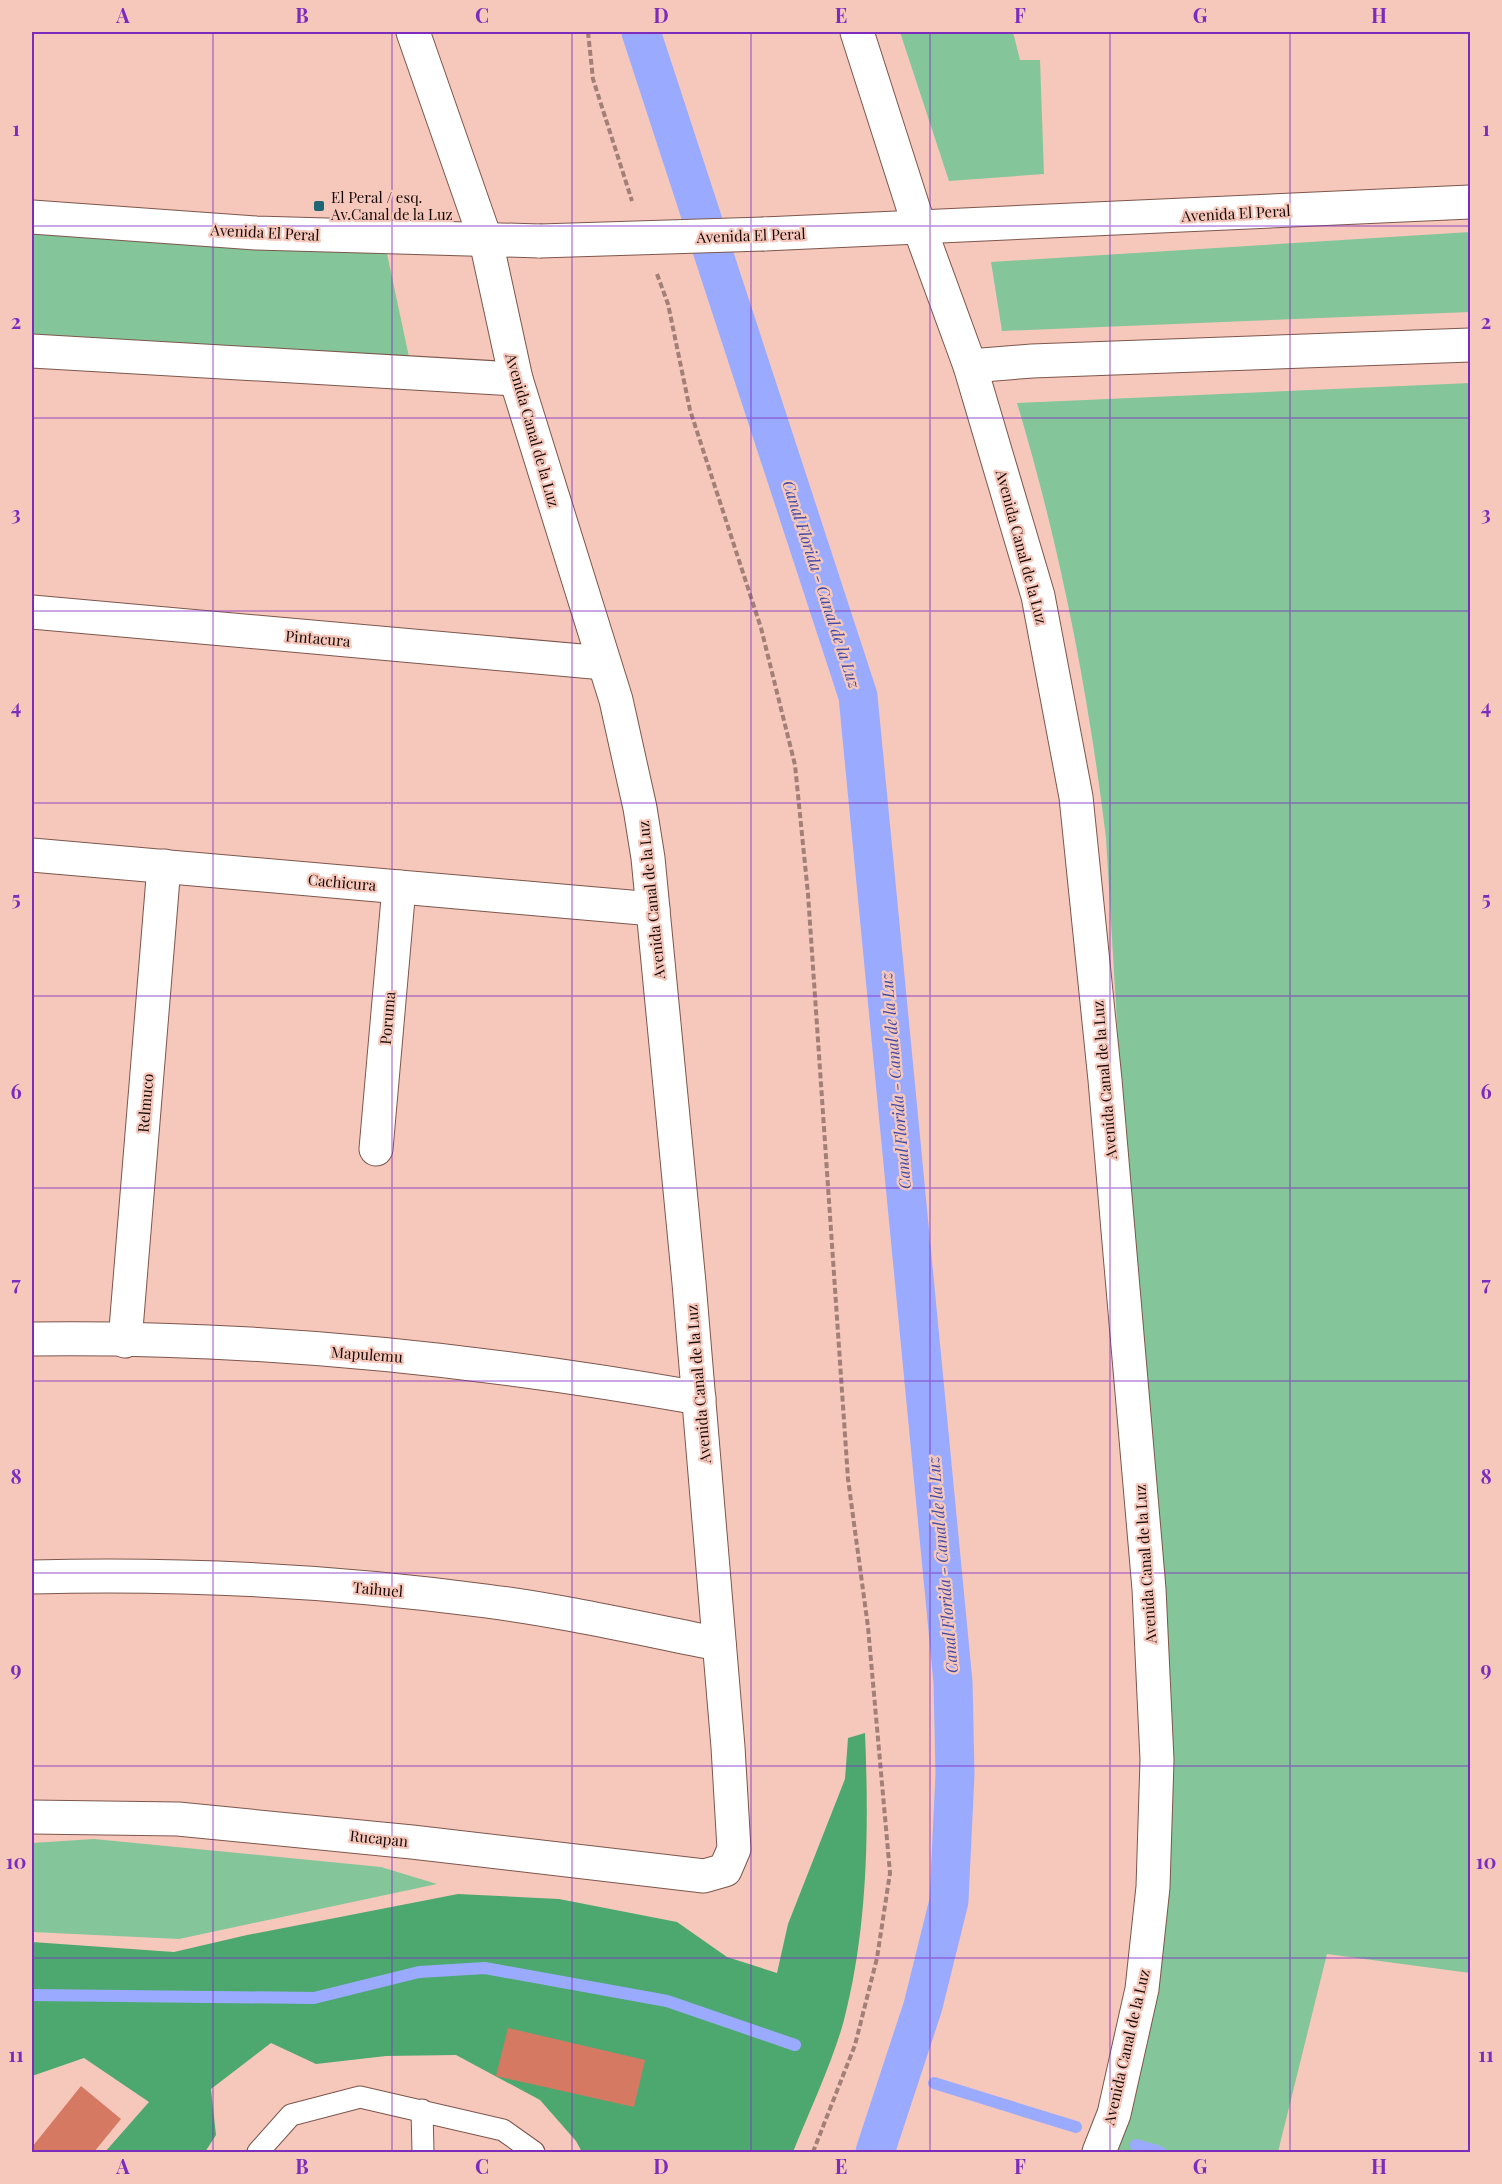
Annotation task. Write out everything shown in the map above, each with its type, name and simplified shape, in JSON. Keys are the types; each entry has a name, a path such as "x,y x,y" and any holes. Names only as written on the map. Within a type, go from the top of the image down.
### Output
{"street":[{"name":"Avenida Canal de la Luz","path":"413,32 486,241 516,379 619,711 640,808 653,909 699,1398 719,1644 734,1849 725,1870"},
{"name":"Avenida Canal de la Luz","path":"857,32 920,229 970,366 1038,596 1076,797 1105,1080 1149,1589 1157,1760 1153,1887 1142,1989 1114,2114 1099,2152"},
{"name":"Avenida El Peral","path":"32,217 256,233 540,241 920,229 1470,202"},
{"path":"970,366 1032,361 1470,345"},
{"path":"32,351 516,379"},
{"name":"Pintacura","path":"32,612 604,663"},
{"name":"Cachicura","path":"32,855 653,909"},
{"name":"Relmuco","path":"125,1341 164,866"},
{"name":"Poruma","path":"376,1149 399,887"},
{"name":"Mapulemu","path":"32,1339 247,1345 440,1360 593,1379 699,1398"},
{"name":"Taihuel","path":"32,1577 182,1577 399,1590 568,1614 719,1644"},
{"name":"Rucapan","path":"32,1817 178,1819 412,1842 704,1876 725,1870"}],"lane":[{"path":"258,2152 291,2115 360,2097 503,2130 534,2152"},
{"path":"422,2110 423,2152"}],"path":[{"path":"588,32 593,78 633,206"},
{"path":"656,271 668,304 690,410 761,628 795,765 807,894 848,1479 868,1627 890,1873 877,1958 855,2045 813,2152"}],"green space":[{"path":"900,32 1013,32 1020,60 1040,60 1044,174 949,181"},
{"path":"32,230 386,249 409,357 32,335"},
{"path":"1470,232 1470,312 1002,331 991,262"},
{"path":"1470,383 1470,1973 1327,1954 1278,2152 1115,2152 1136,2089 1151,2025 1169,1894 1106,838 1091,728 1071,619 1047,510 1017,403"},
{"path":"865,1733 867,1805 865,1878 852,1985 834,2052 793,2152 582,2152 576,2141 540,2100 456,2055 386,2056 316,2064 271,2043 211,2089 216,2135 205,2152 105,2152 149,2102 84,2058 32,2076 32,1942 174,1952 247,1935 458,1894 559,1899 677,1922 727,1957 777,1973 788,1924 845,1779 848,1738"},
{"path":"94,1839 381,1867 437,1884 179,1939 32,1932 32,1843"}],"building":[{"path":"508,2028 645,2060 634,2107 496,2076"},
{"path":"81,2086 121,2119 94,2152 32,2152 32,2147"}],"waterway":[{"name":"Canal Florida - Canal de la Luz","path":"641,32 858,696 953,1682 955,1774 949,1901 923,2006 875,2152"},
{"path":"32,1995 314,1998 419,1972 485,1968 667,2001 795,2045"},
{"path":"934,2083 1076,2127"},
{"path":"1136,2145 1160,2152"}],"place":[{"name":"El Peral / esq. Av.Canal de la Luz","path":"319,206"}]}
